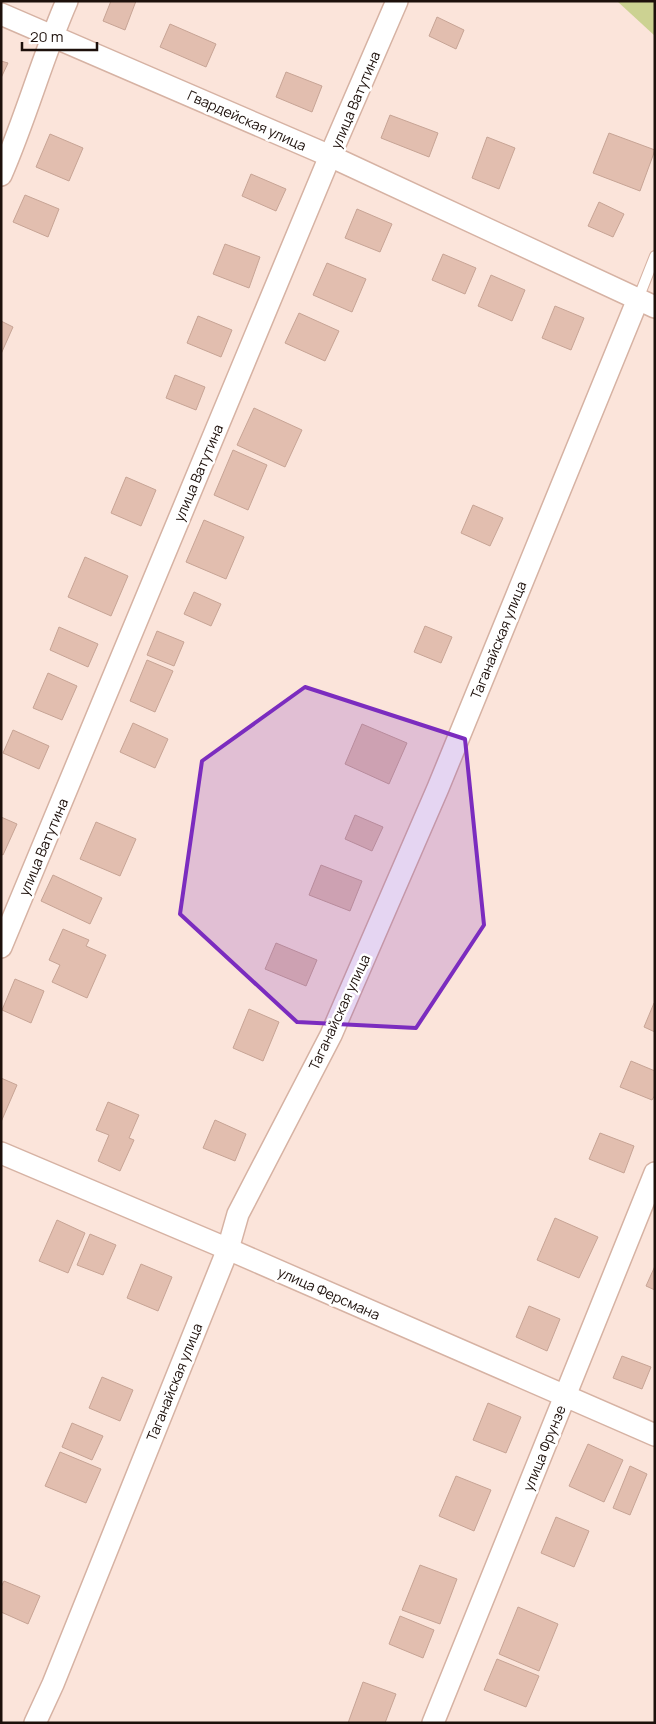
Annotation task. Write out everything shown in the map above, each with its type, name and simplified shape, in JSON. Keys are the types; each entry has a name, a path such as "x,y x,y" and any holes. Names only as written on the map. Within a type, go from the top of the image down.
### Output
{"street":[{"path":"1,175 12,151 52,35 67,1"},
{"name":"улица Ватутина","path":"1,947 330,156 398,1"},
{"name":"Гвардейская улица","path":"1,14 330,156 646,303"},
{"name":"Таганайская улица","path":"35,1723 57,1675 228,1249 238,1214 331,1034 646,303"},
{"name":"улица Ферсмана","path":"1,1153 228,1249 655,1435"},
{"name":"улица Фрунзе","path":"433,1723 655,1173"}],"lane":[{"path":"646,303 655,256"}],"highlighted area":[{"path":"305,687 465,739 484,925 416,1028 297,1022 180,914 202,761"}],"green space":[{"path":"617,1 655,1 655,36"}],"building":[{"path":"111,1 136,1 125,30 103,21"},
{"path":"437,17 464,30 456,49 429,36"},
{"path":"170,24 216,44 206,67 160,47"},
{"path":"1,61 8,63 1,78"},
{"path":"286,72 322,86 312,112 276,97"},
{"path":"390,115 438,133 429,157 381,138"},
{"path":"609,133 655,150 640,191 593,173"},
{"path":"50,134 83,148 69,181 36,167"},
{"path":"487,137 515,148 499,189 472,178"},
{"path":"251,174 286,189 276,211 242,196"},
{"path":"25,195 59,209 48,237 13,222"},
{"path":"599,202 624,214 613,237 588,226"},
{"path":"357,209 392,224 380,252 345,238"},
{"path":"225,244 260,257 249,288 213,274"},
{"path":"443,254 476,268 465,294 432,280"},
{"path":"327,263 366,279 352,312 313,295"},
{"path":"491,275 525,290 512,321 478,306"},
{"path":"555,306 584,318 571,350 542,338"},
{"path":"299,313 339,331 325,361 285,343"},
{"path":"198,316 232,330 221,357 187,343"},
{"path":"1,321 13,327 1,354"},
{"path":"175,375 205,387 196,410 166,398"},
{"path":"254,408 302,430 285,467 237,445"},
{"path":"233,450 267,465 248,510 214,495"},
{"path":"126,477 156,490 141,526 111,513"},
{"path":"473,505 503,518 490,546 461,533"},
{"path":"204,520 244,537 226,579 186,562"},
{"path":"85,557 128,576 111,616 68,597"},
{"path":"194,592 221,604 211,626 184,614"},
{"path":"425,626 452,637 441,663 414,652"},
{"path":"59,627 98,644 88,667 50,650"},
{"path":"157,631 184,642 174,666 147,655"},
{"path":"147,660 173,671 155,712 130,701"},
{"path":"48,673 77,686 62,720 33,708"},
{"path":"133,723 168,739 155,768 120,752"},
{"path":"362,724 407,743 389,784 345,764"},
{"path":"13,730 49,746 39,769 3,753"},
{"path":"355,815 383,827 372,851 345,839"},
{"path":"1,817 17,824 3,855 1,854"},
{"path":"96,822 136,839 120,876 80,859"},
{"path":"321,865 362,881 350,911 309,895"},
{"path":"53,875 102,898 90,924 41,901"},
{"path":"63,929 89,940 86,946 106,955 87,998 52,982 60,965 49,960"},
{"path":"276,943 317,960 306,986 265,969"},
{"path":"15,979 44,991 31,1023 2,1010"},
{"path":"655,1003 655,1032 644,1027"},
{"path":"249,1009 279,1022 263,1061 233,1048"},
{"path":"631,1061 655,1071 655,1095 652,1100 620,1087"},
{"path":"1,1078 17,1085 1,1122"},
{"path":"108,1102 139,1115 129,1138 134,1140 120,1171 98,1161 109,1135 96,1130"},
{"path":"215,1120 246,1134 235,1161 203,1148"},
{"path":"600,1133 634,1146 624,1173 589,1159"},
{"path":"555,1218 598,1237 579,1278 537,1260"},
{"path":"57,1220 85,1233 68,1273 39,1261"},
{"path":"90,1234 116,1245 103,1275 77,1265"},
{"path":"141,1264 172,1277 158,1311 127,1298"},
{"path":"655,1266 655,1290 646,1286"},
{"path":"529,1306 560,1319 547,1351 516,1337"},
{"path":"622,1356 651,1367 642,1389 613,1378"},
{"path":"102,1377 133,1390 120,1421 89,1408"},
{"path":"488,1403 521,1417 506,1453 473,1440"},
{"path":"72,1423 103,1436 92,1460 62,1447"},
{"path":"588,1444 623,1460 604,1502 569,1486"},
{"path":"60,1452 101,1469 86,1503 45,1486"},
{"path":"630,1466 647,1474 630,1515 613,1508"},
{"path":"456,1476 491,1490 474,1531 439,1516"},
{"path":"556,1517 589,1531 574,1567 541,1553"},
{"path":"420,1565 457,1579 440,1624 402,1610"},
{"path":"4,1581 40,1596 28,1624 1,1612 1,1587"},
{"path":"518,1607 558,1624 539,1671 499,1654"},
{"path":"400,1616 434,1630 423,1658 389,1644"},
{"path":"497,1659 539,1676 526,1707 484,1690"},
{"path":"363,1682 396,1694 385,1723 348,1723"}]}
